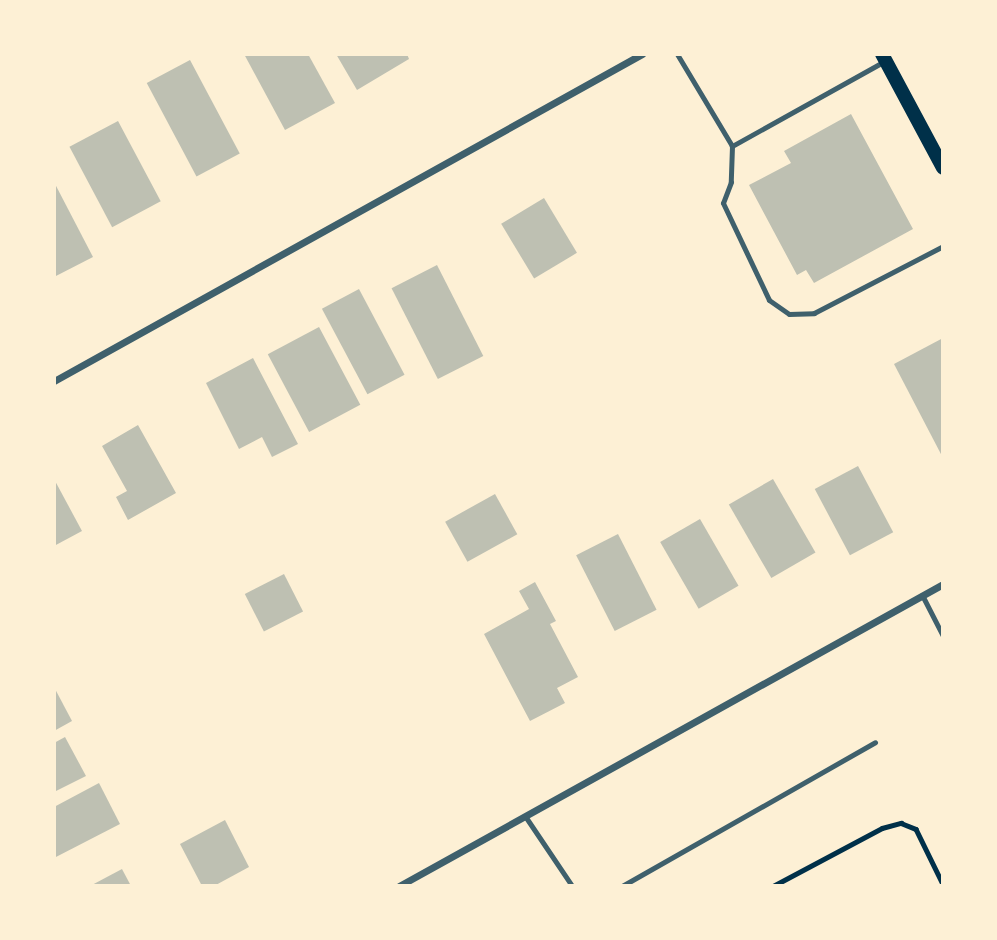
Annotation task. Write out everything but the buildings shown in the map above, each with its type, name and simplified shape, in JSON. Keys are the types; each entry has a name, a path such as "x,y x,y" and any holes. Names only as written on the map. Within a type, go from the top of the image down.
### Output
{"main road":[{"path":"884,57 943,169"}],"street":[{"path":"54,381 642,54"},
{"path":"399,886 943,584"}],"lane":[{"path":"677,54 732,146 731,181 723,203 769,300 789,314 814,313 943,246"},
{"path":"732,146 884,57"},
{"path":"922,596 943,636"},
{"path":"622,886 875,742"},
{"path":"525,816 572,886"}],"path":[{"path":"773,886 882,828 901,823 916,829 943,884"}]}
